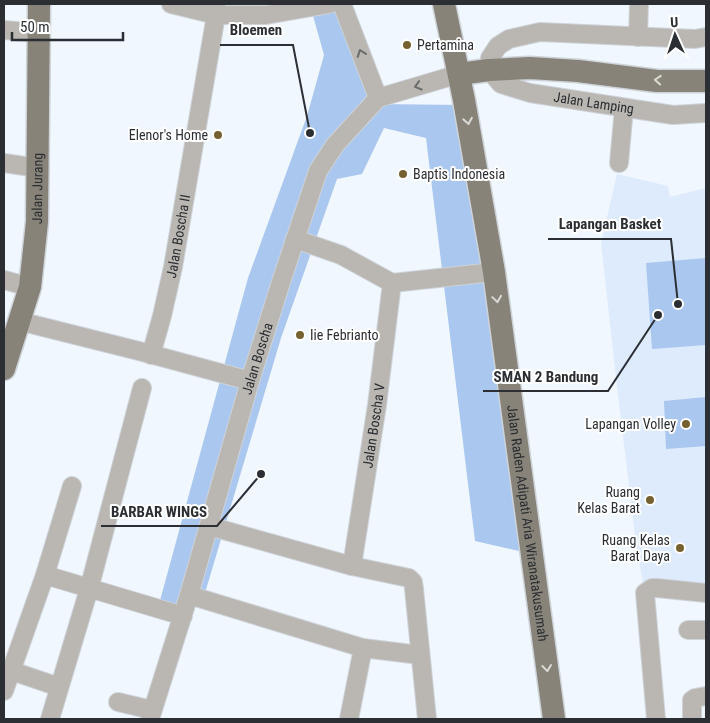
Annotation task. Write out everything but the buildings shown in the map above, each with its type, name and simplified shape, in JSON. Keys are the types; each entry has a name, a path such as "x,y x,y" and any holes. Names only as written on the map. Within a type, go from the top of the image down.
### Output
{"main road":[{"name":"Jalan Jurang","path":"4,369 30,287 37,222 40,4"},
{"name":"Jalan Raden Adipati Aria Wiranatakusumah","path":"444,4 459,74 494,272 554,719"},
{"name":"Jalan Lamping","path":"459,74 530,68 578,71 657,81 706,81"}],"street":[{"path":"171,4 266,15 329,4"},
{"path":"342,4 378,98 459,74"},
{"path":"638,37 639,4"},
{"name":"Jalan Boscha II","path":"151,355 173,267 216,9"},
{"path":"4,30 39,33"},
{"path":"489,70 492,52 509,38 540,32 695,39 706,36"},
{"name":"Jalan Lamping","path":"489,70 501,84 530,93 673,115 706,113"},
{"name":"Jalan Boscha","path":"151,715 183,616 250,381 318,171 335,146 378,98"},
{"path":"620,164 624,108"},
{"path":"4,163 38,168"},
{"path":"295,239 341,255 392,283 494,272"},
{"path":"4,280 30,287"},
{"name":"Jalan Boscha V","path":"352,566 377,405 392,283"},
{"path":"20,321 250,381"},
{"path":"50,719 89,589 142,388"},
{"path":"4,691 45,575 72,486"},
{"path":"209,526 352,566 409,578 412,582 427,719"},
{"path":"45,575 183,616"},
{"path":"656,719 645,593 652,588 657,588 706,594"},
{"path":"189,595 363,648 420,655"},
{"path":"688,630 706,630"},
{"path":"349,719 363,648"},
{"path":"12,671 60,687"},
{"path":"692,719 692,700 706,696"},
{"path":"118,702 151,715"}],"shaded area":[{"path":"339,9 377,104 462,105 528,553 475,541 426,138 384,128 362,174 337,179 281,338 205,593 182,615 158,608 248,278 307,116 324,55 312,12"},
{"path":"617,174 668,186 670,197 706,188 706,592 643,584 636,544 601,243"},
{"path":"706,258 706,345 652,349 646,263"},
{"name":"Lapangan Volley","path":"706,397 706,446 666,449 664,401"}],"place":[{"name":"Pertamina","path":"407,45"},
{"name":"Bloemen","path":"310,133"},
{"name":"Elenor's Home","path":"218,135"},
{"name":"Baptis Indonesia","path":"403,174"},
{"name":"Lapangan Basket","path":"678,304"},
{"name":"SMAN 2 Bandung","path":"658,315"},
{"name":"Iie Febrianto","path":"300,335"},
{"name":"Lapangan Volley","path":"686,424"},
{"name":"BARBAR WINGS","path":"261,474"},
{"name":"Ruang Kelas Barat","path":"650,500"},
{"name":"Ruang Kelas Barat Daya","path":"680,548"}]}
